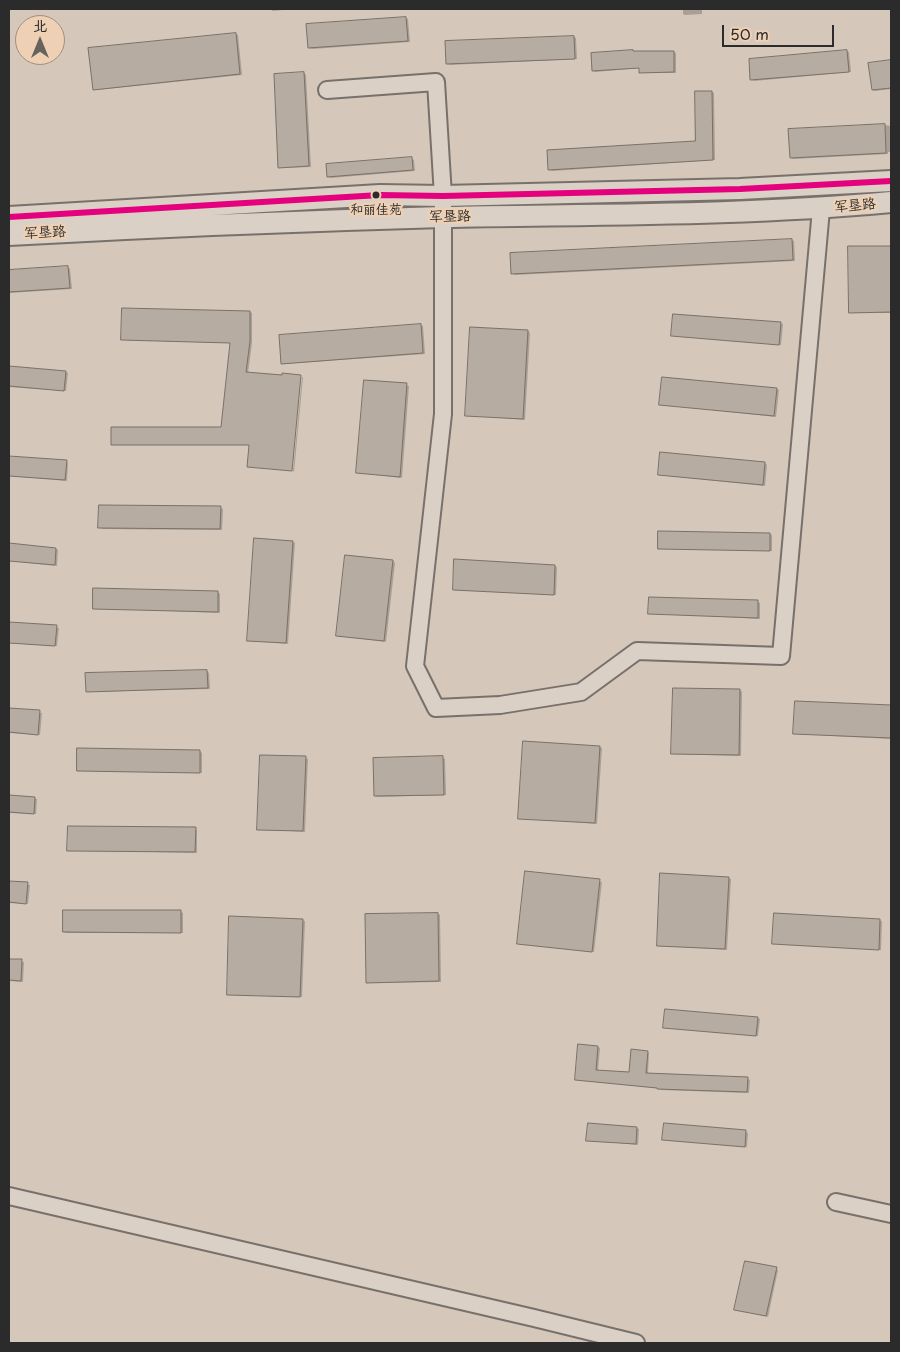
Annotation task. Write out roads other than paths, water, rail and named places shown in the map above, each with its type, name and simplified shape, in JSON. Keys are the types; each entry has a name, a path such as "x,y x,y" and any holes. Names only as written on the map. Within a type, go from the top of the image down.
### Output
{"street":[{"path":"327,90 436,82 443,196 443,414 415,666 436,708 500,705 581,692 637,651 781,656 821,209"},
{"name":"军垦路","path":"9,217 380,195 443,196 740,190 891,182"},
{"name":"军垦路","path":"9,236 443,217 821,209 891,202"},
{"path":"9,1196 636,1343"},
{"path":"836,1202 891,1214"}],"place":[{"name":"和丽佳苑","path":"376,195"}]}
